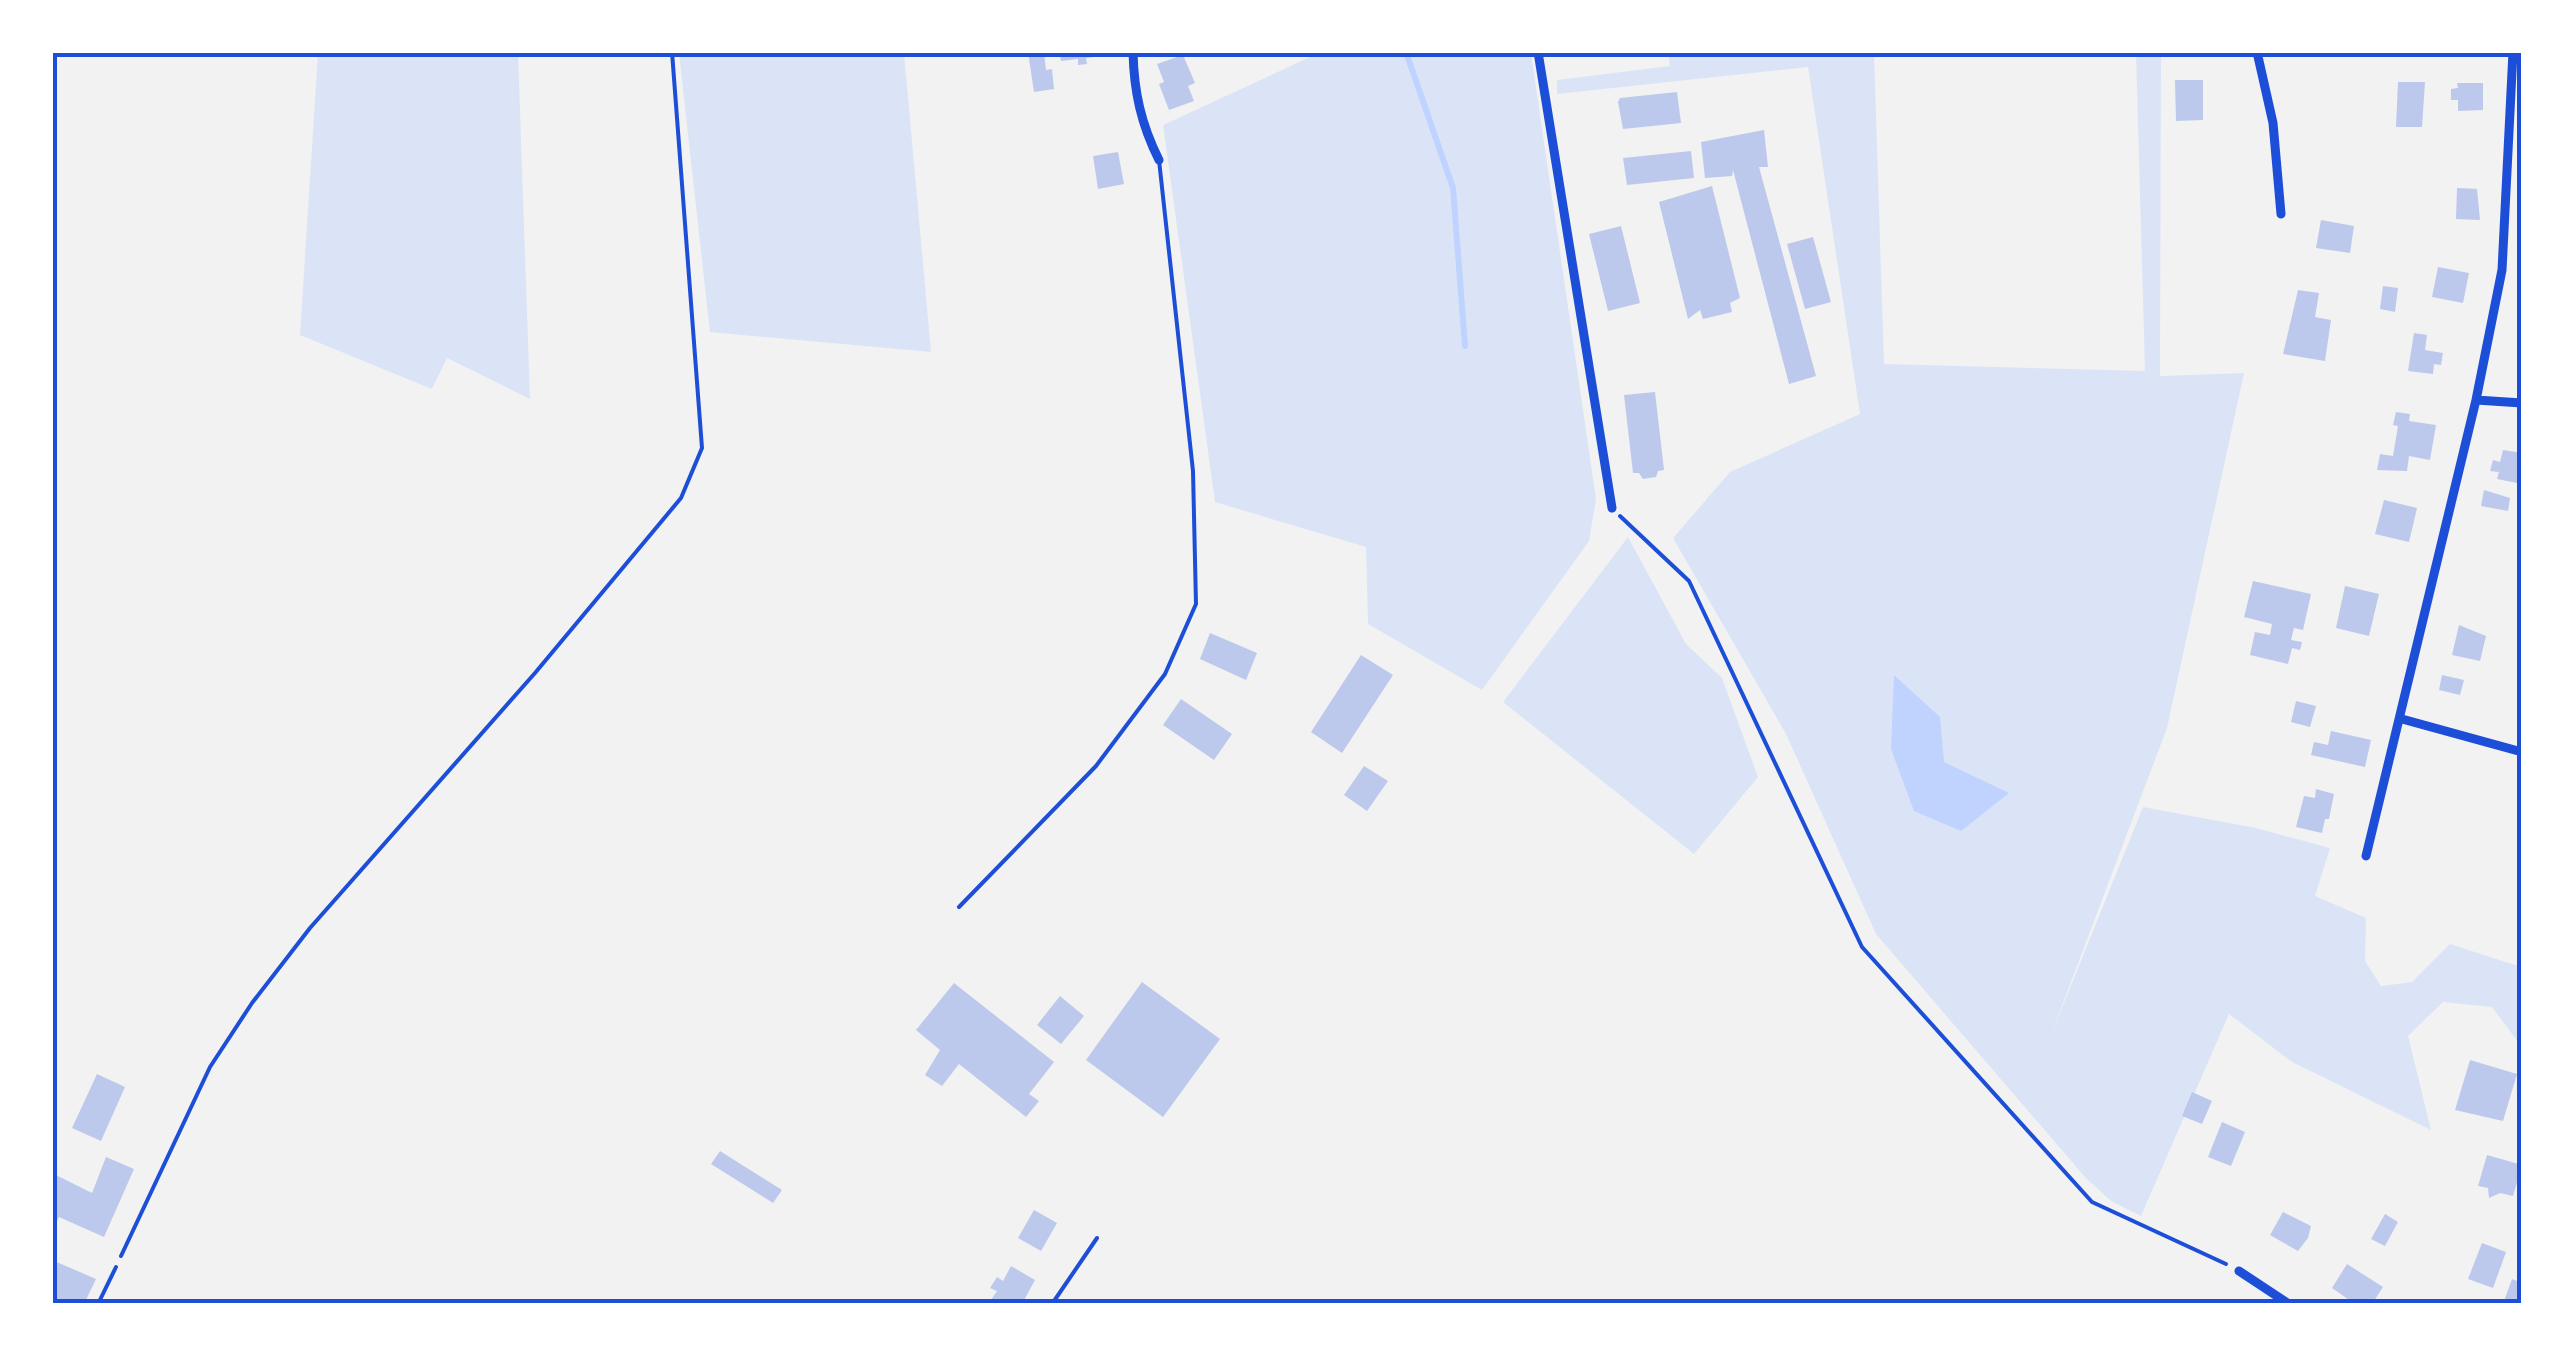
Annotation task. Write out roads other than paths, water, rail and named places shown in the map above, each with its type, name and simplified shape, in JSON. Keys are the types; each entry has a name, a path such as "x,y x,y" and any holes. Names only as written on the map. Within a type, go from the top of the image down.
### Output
{"street":[{"path":"1133,52 1134,91 1146,134 1159,160"},
{"path":"1538,52 1612,508"},
{"path":"2257,52 2273,124 2281,214"},
{"path":"2366,856 2402,719 2502,270 2513,52"},
{"path":"2476,400 2522,403"},
{"path":"2402,719 2522,752"},
{"path":"2239,1271 2290,1304"}],"lane":[{"path":"121,1256 210,1067 252,1003 310,928 534,673 681,498 702,448 672,52"},
{"path":"959,907 1096,766 1165,674 1196,604 1193,471 1159,160"}],"water":[{"path":"1894,675 1940,717 1944,762 2009,793 1961,831 1914,811 1891,749"}],"waterway":[{"path":"1406,52 1453,188 1465,346"}]}
